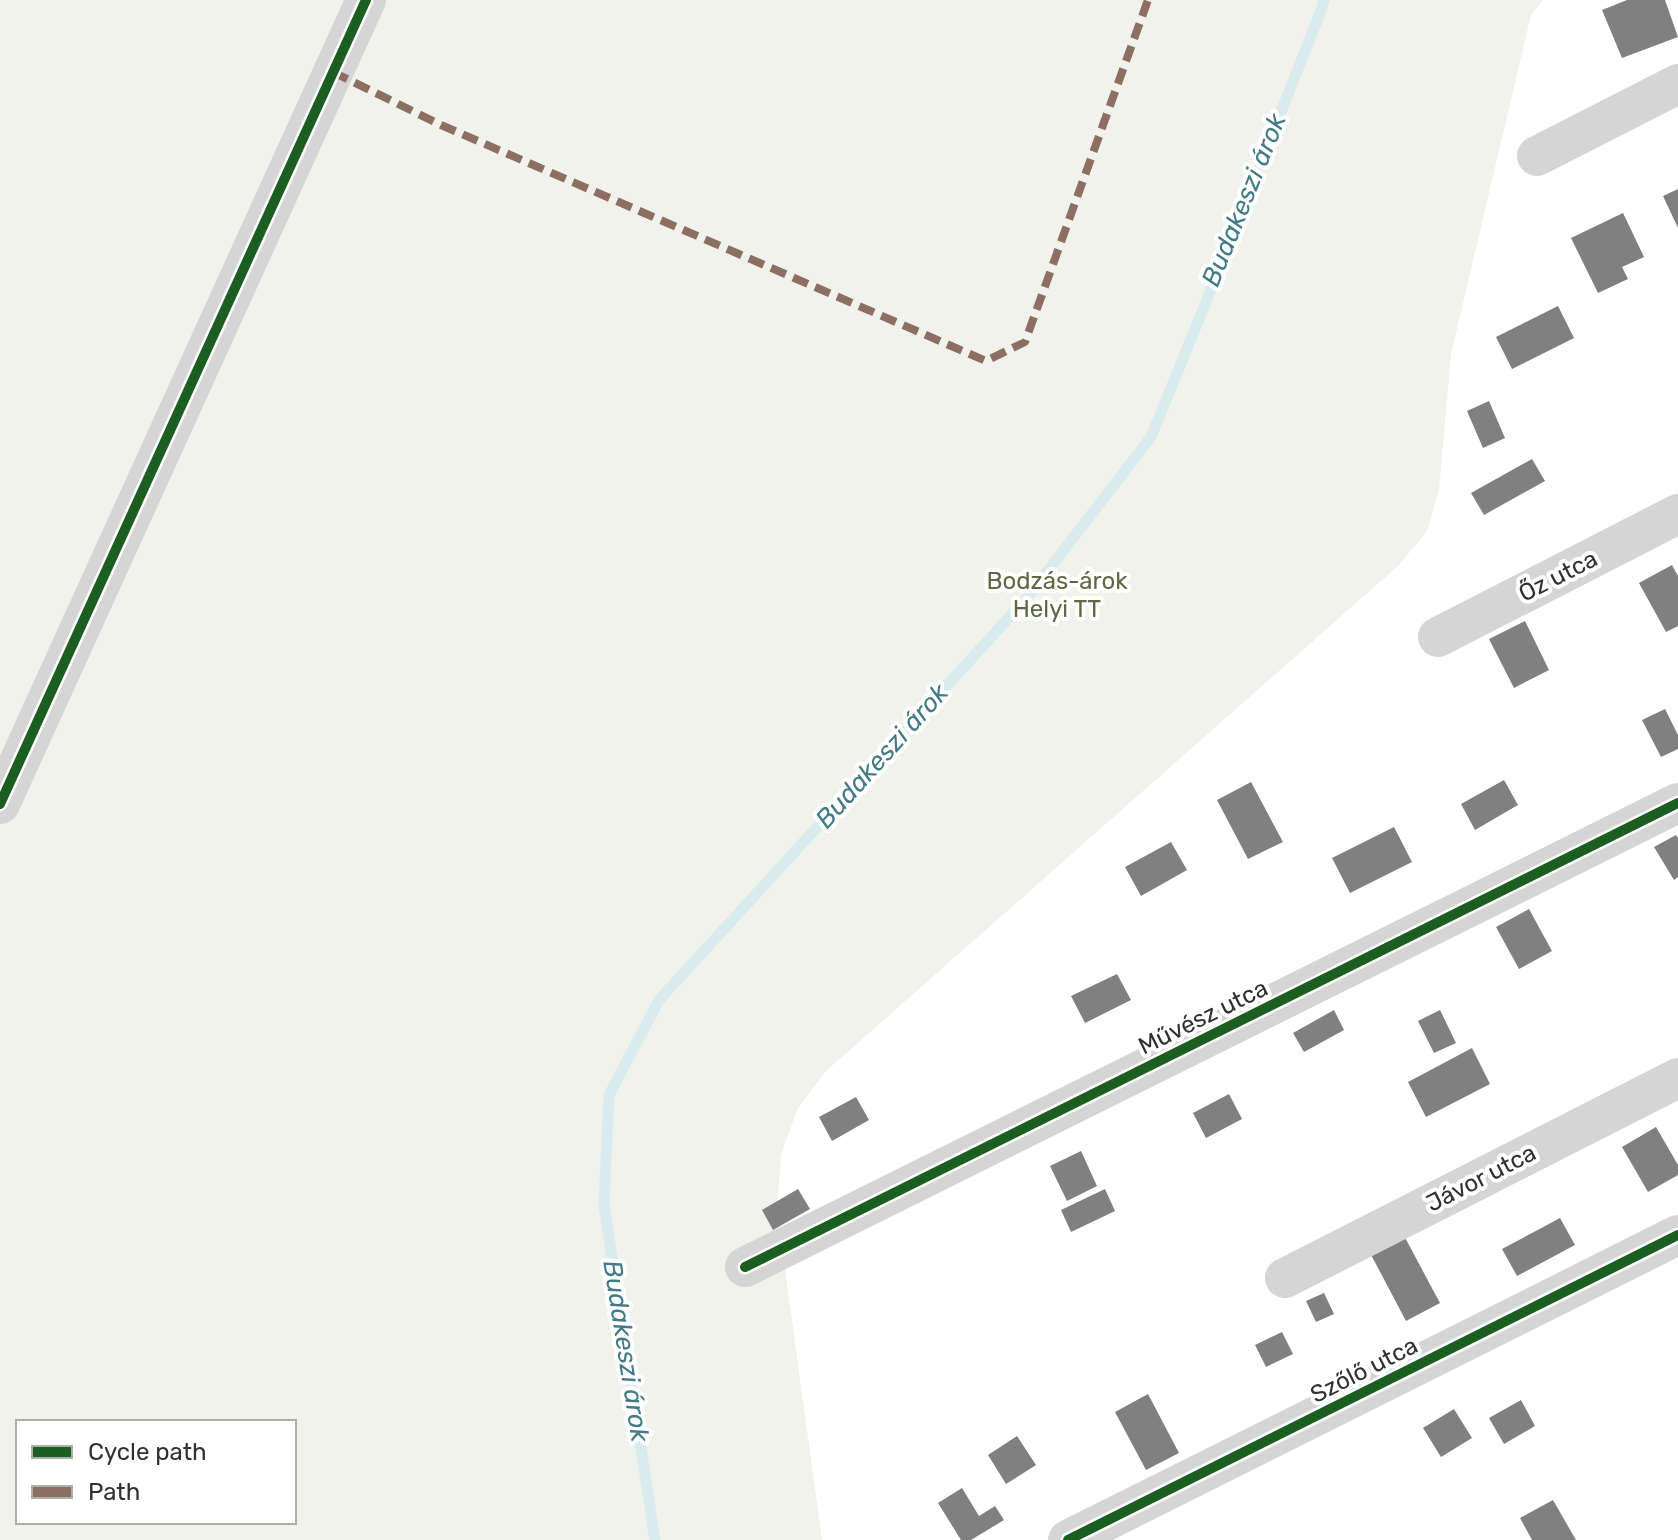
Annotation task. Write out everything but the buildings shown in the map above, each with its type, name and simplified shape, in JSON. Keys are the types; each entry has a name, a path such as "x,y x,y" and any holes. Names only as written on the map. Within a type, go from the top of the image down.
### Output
{"street":[{"path":"0,804 366,0"},
{"path":"1537,156 1678,84"},
{"name":"Őz utca","path":"1438,637 1678,514"},
{"name":"Művész utca","path":"745,1267 1678,803"},
{"name":"Jávor utca","path":"1285,1278 1678,1078"},
{"name":"Szőlő utca","path":"1068,1540 1678,1235"}],"green space":[{"name":"Bodzás-árok Helyi TT","path":"0,0 1543,0 1531,15 1451,354 1439,490 1427,531 1399,565 825,1072 797,1110 781,1155 777,1211 822,1540 0,1540"}],"waterway":[{"name":"Budakeszi árok","path":"655,1540 604,1205 609,1095 659,1000 1026,599 1151,437 1324,0"}],"marked path":[{"path":"333,72 441,125 986,361 1025,342 1148,0"}],"cycle path":[{"path":"0,804 366,0"},
{"path":"745,1267 1678,803"},
{"path":"1068,1540 1678,1235"}]}
